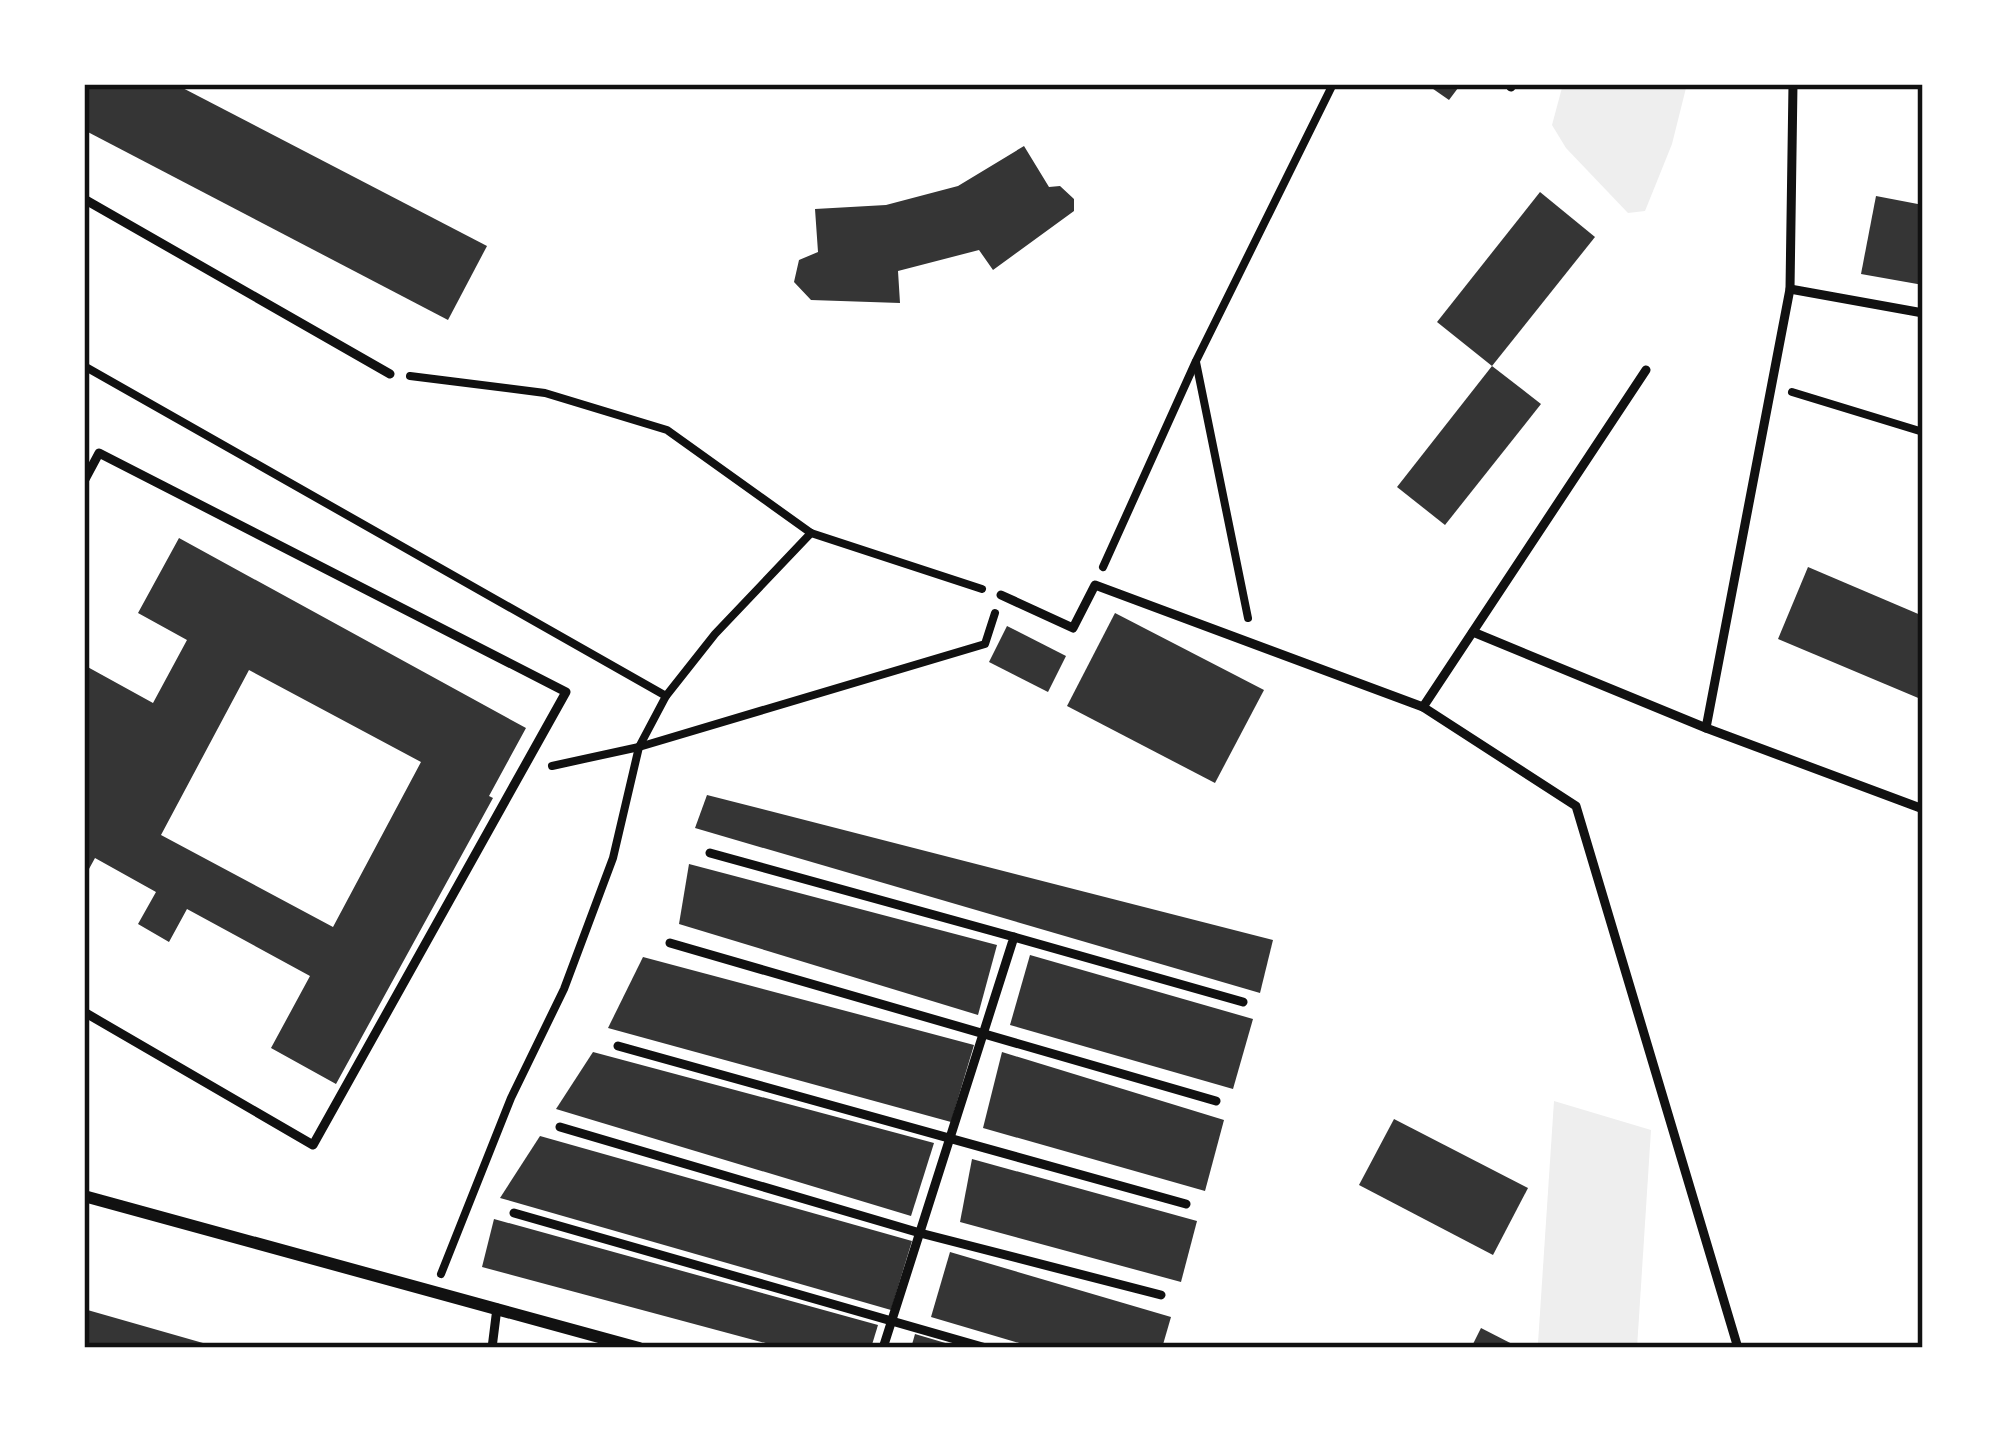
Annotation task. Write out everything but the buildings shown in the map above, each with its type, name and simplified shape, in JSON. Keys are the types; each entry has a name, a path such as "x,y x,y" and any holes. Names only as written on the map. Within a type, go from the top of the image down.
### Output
{"street":[{"path":"84,1196 639,1348"}],"lane":[{"path":"1706,728 1790,289 1793,84"},
{"path":"84,199 390,374"},
{"path":"1790,289 1923,313"},
{"path":"1423,707 1646,370"},
{"path":"84,481 99,454 566,692 313,1145 84,1012"},
{"path":"1001,595 1072,628 1095,585 1423,707 1576,806 1738,1348"},
{"path":"1473,632 1706,728 1923,809"},
{"path":"710,853 1243,1002"},
{"path":"884,1348 1013,937"},
{"path":"670,943 1216,1101"},
{"path":"618,1046 1186,1204"},
{"path":"560,1127 920,1233 1161,1295"},
{"path":"514,1213 986,1348"},
{"path":"492,1348 497,1308"}],"path":[{"path":"1095,585 1196,361 1333,84"},
{"path":"1196,361 1254,644"},
{"path":"84,366 666,696"},
{"path":"390,374 545,393 667,430 811,533 1001,595 985,644 639,746 521,773"},
{"path":"1772,385 1923,432"},
{"path":"435,1290 605,880 639,746 666,696 716,634 811,533"}],"shaded area":[{"path":"1563,84 1687,84 1672,144 1645,211 1628,213 1566,148 1552,125"},
{"path":"1554,1101 1651,1130 1637,1348 1538,1343"}]}
